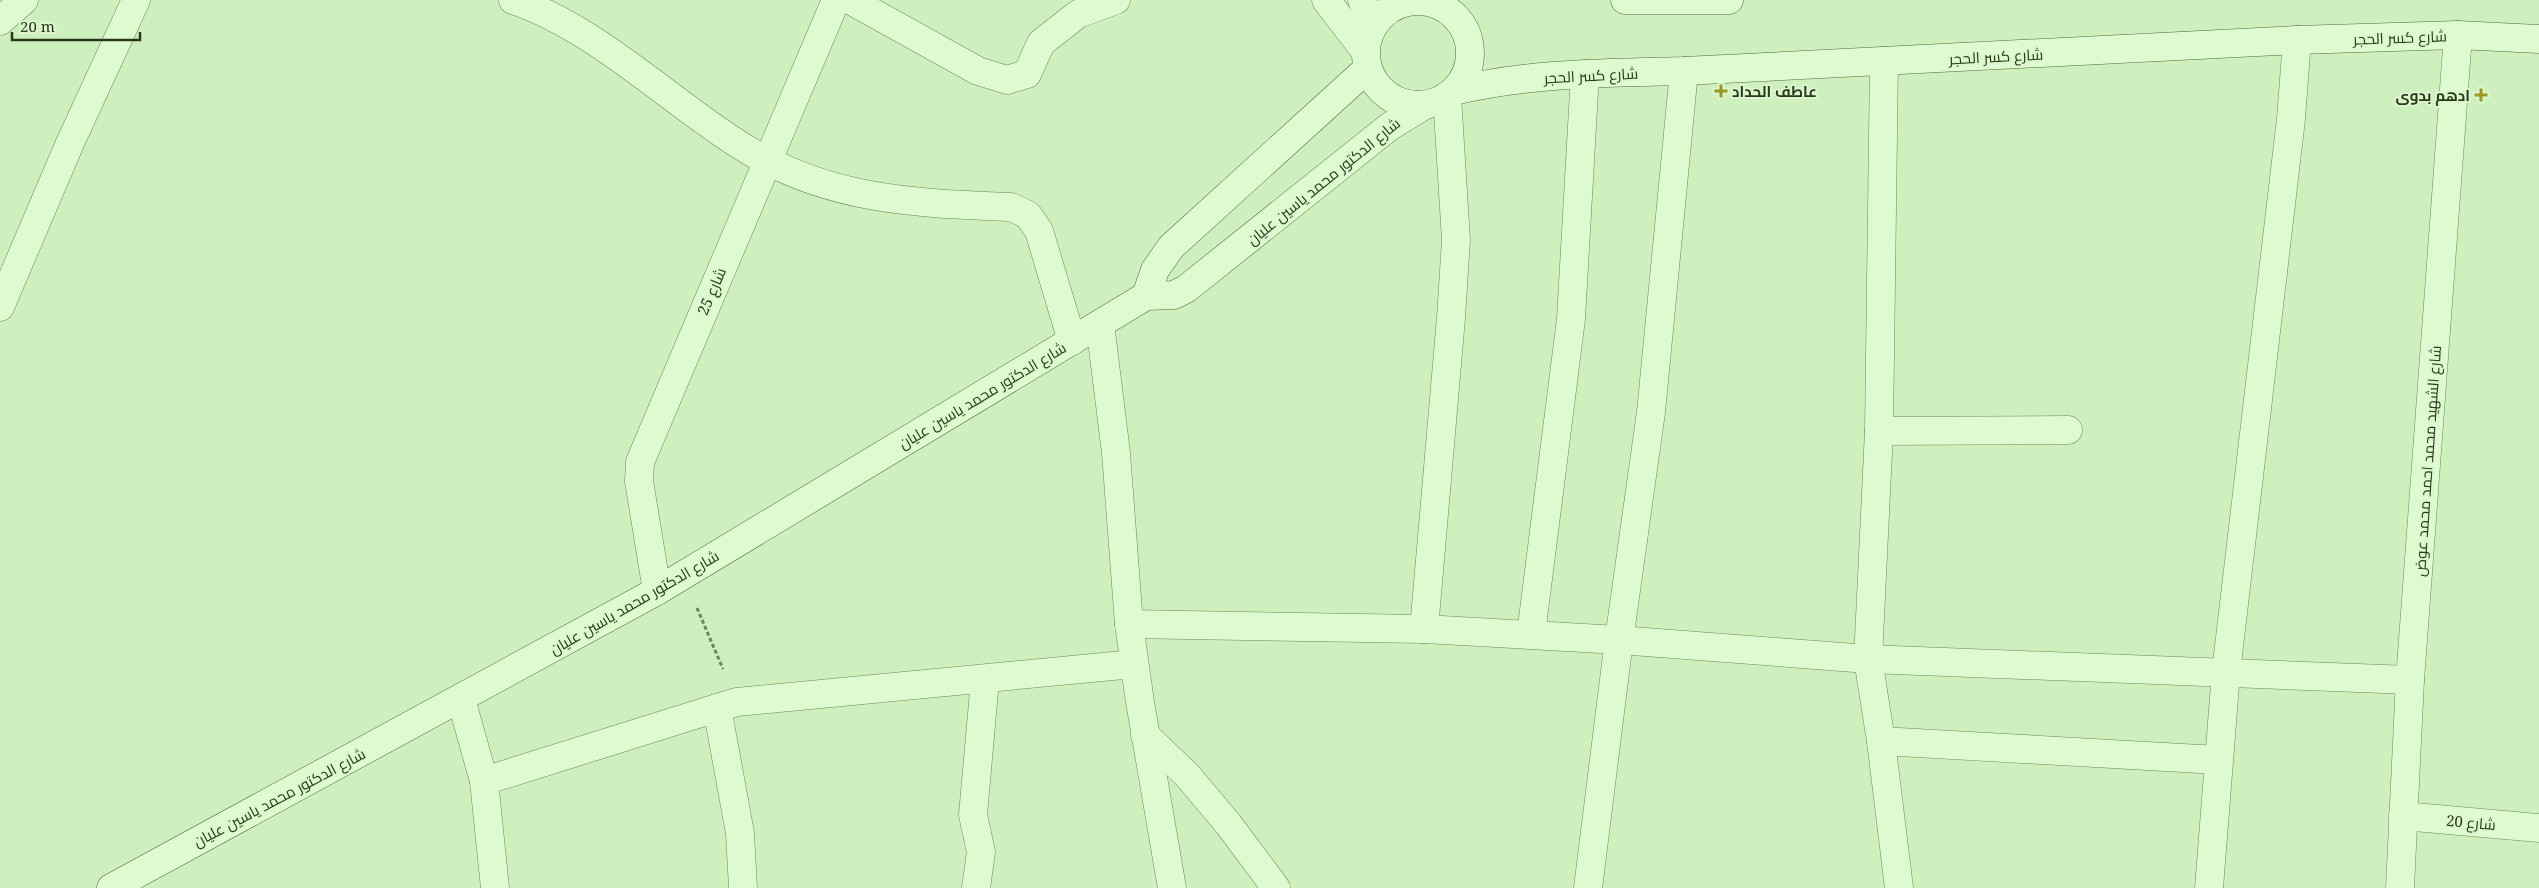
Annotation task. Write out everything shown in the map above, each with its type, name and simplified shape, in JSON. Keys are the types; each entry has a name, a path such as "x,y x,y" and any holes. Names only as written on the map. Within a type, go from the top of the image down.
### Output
{"street":[{"path":"0,21 24,0"},
{"path":"0,308 70,143 136,0"},
{"path":"513,0 553,17 582,34 736,143 797,174 858,194 923,204 1011,207 1028,215 1039,231 1072,340"},
{"name":"شارع 25","path":"657,592 638,481 640,462 836,0"},
{"path":"850,0 978,71 1007,80 1027,74 1041,43 1078,14 1116,0"},
{"path":"1326,0 1369,49"},
{"path":"1146,296 1155,270 1172,247 1369,49 1383,14 1395,6 1410,2 1446,4 1466,34 1470,48 1469,64 1464,79 1442,97 1406,104 1390,97 1376,85 1369,49 1362,0"},
{"path":"1625,0 1729,0"},
{"name":"شارع كسر الحجر","path":"1442,97 1518,78 1585,74 1684,71 2297,40 2458,35 2539,39"},
{"name":"شارع الشهيد محمد احمد محمد عوض","path":"2400,888 2410,680 2458,35"},
{"path":"2209,888 2226,672 2291,119 2297,40"},
{"path":"1884,61 1880,431 1868,659 1881,741 1899,888"},
{"path":"1588,888 1618,640 1651,412 1684,71"},
{"path":"1531,634 1571,318 1585,74"},
{"path":"1424,629 1456,240 1442,97"},
{"name":"شارع الدكتور محمد ياسين عليان","path":"110,888 657,592 1146,296 1174,295 1186,290 1389,127 1442,97"},
{"path":"1100,324 1116,452 1128,624 1172,888"},
{"path":"1880,431 2068,430"},
{"path":"1128,624 1424,629 1531,634 1868,659 2410,680"},
{"path":"484,781 727,705 1134,664"},
{"path":"976,888 982,852 973,815 985,680"},
{"path":"461,699 484,781 495,888"},
{"path":"727,705 740,833 743,888"},
{"path":"1146,735 1187,775 1229,825 1276,888"},
{"path":"1881,741 2218,760"},
{"name":"شارع 20","path":"2403,816 2539,828"}],"path":[{"path":"683,576 727,705"}],"place":[{"name":"عاطف الحداد","path":"1721,91"},
{"name":"ادهم بدوى","path":"2481,95"}]}
